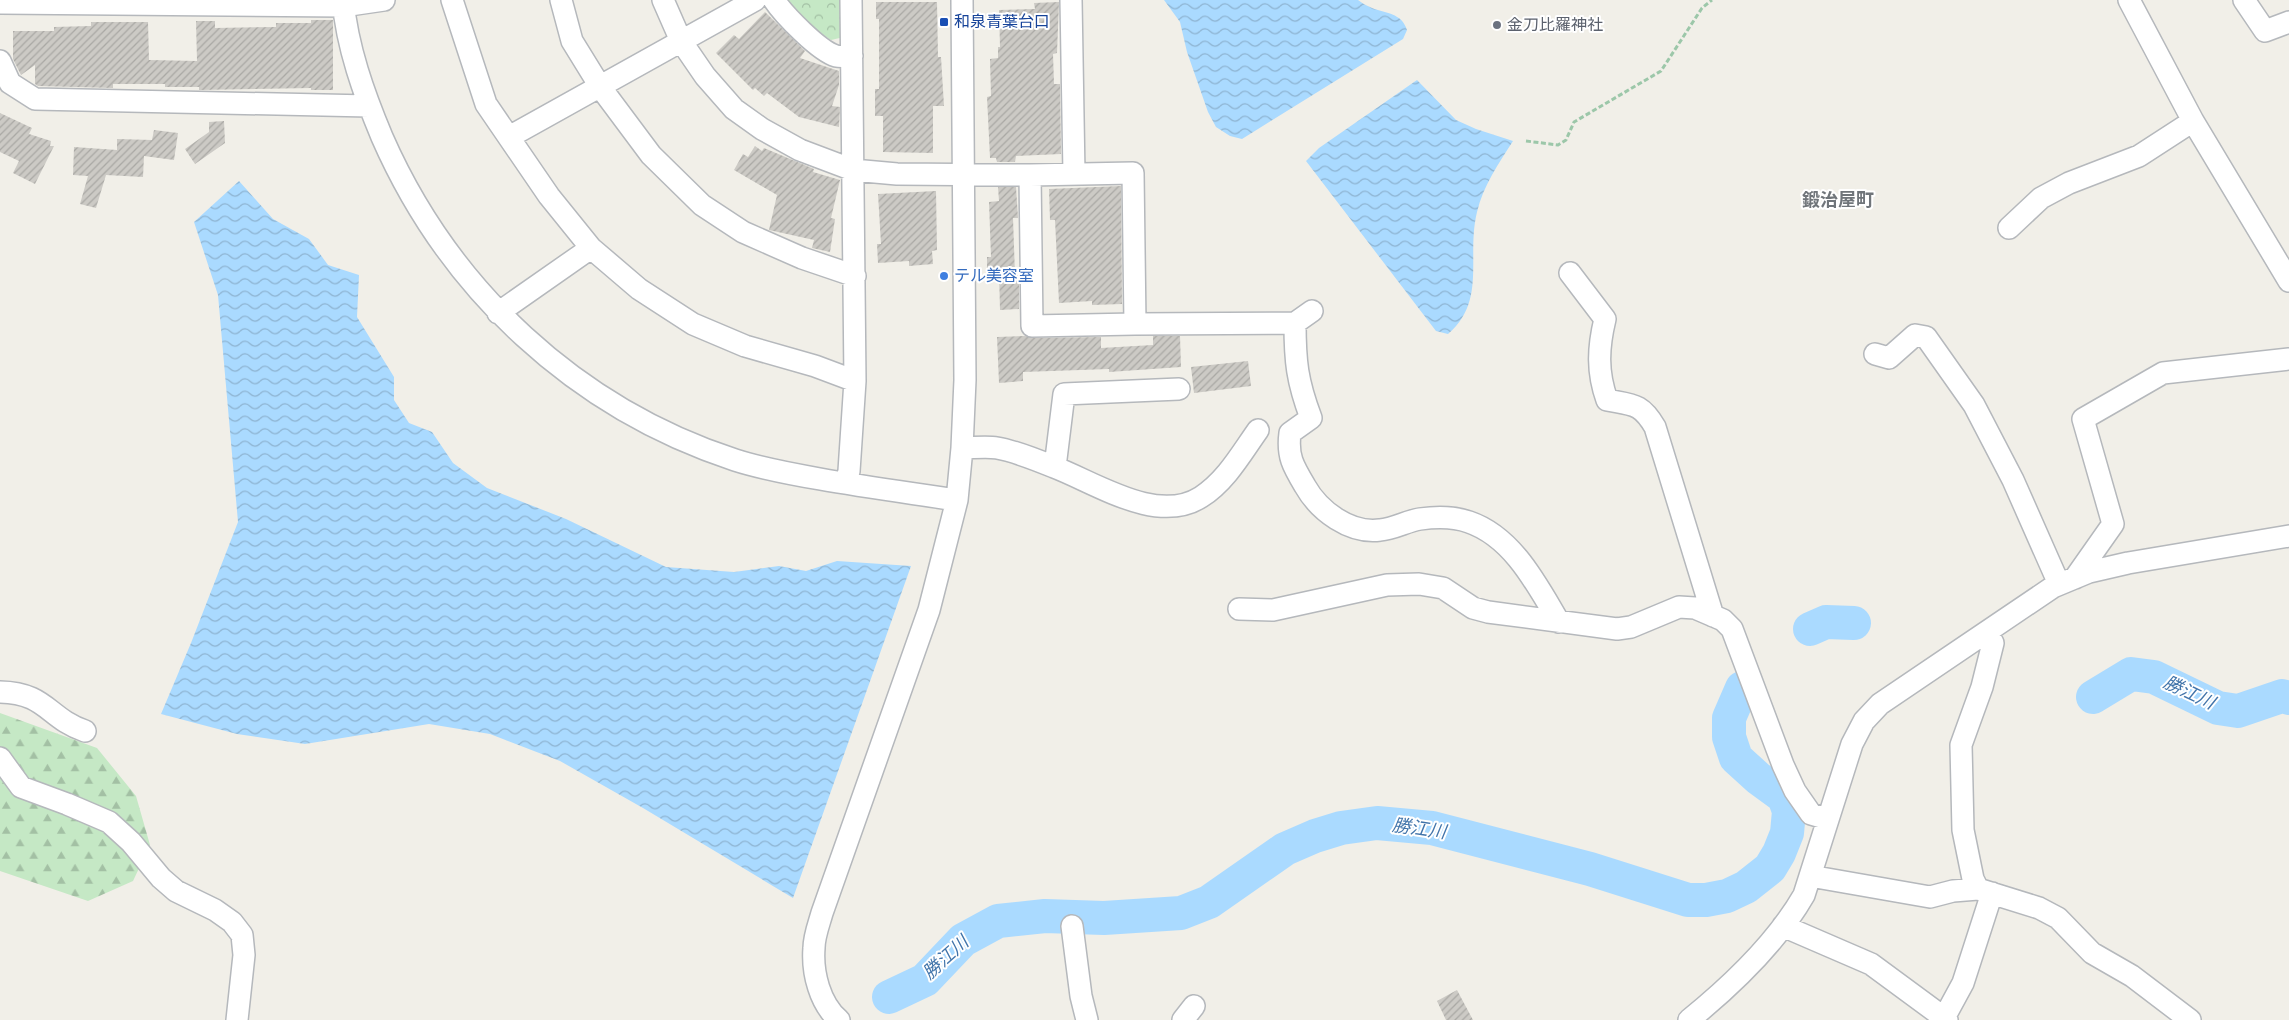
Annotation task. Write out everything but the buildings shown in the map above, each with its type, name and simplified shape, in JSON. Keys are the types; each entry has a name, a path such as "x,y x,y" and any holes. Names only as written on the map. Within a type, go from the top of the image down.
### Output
{"street":[{"path":"0,3 343,3 384,0"},
{"path":"452,0 486,104 549,196 591,248 639,289 694,324 745,346 815,366 854,381"},
{"path":"562,0 572,41 601,88 651,156 702,205 743,232 802,258 855,276"},
{"path":"663,0 681,41 705,76 734,110 762,129 800,150 853,170 897,174 1030,175 1134,173 1135,324"},
{"path":"509,137 601,88 755,0"},
{"path":"774,0 798,28 817,43 836,56 852,56"},
{"path":"846,483 849,471 854,381 855,276 852,0"},
{"path":"830,1018 818,986 814,968 814,946 822,913 929,610 957,500 962,448 965,380 962,0"},
{"path":"1071,0 1074,174"},
{"path":"2129,0 2193,121 2289,281"},
{"path":"2244,0 2265,31 2289,22"},
{"path":"343,3 353,55 369,106 390,154 416,205 448,253 498,313 567,373 602,398 647,422 735,460 776,471 957,500"},
{"path":"0,61 10,83 35,99 369,106"},
{"path":"2009,228 2041,198 2069,183 2139,156 2193,121"},
{"path":"1030,175 1032,326 1304,317 1295,360 1302,395 1311,418 1290,433 1288,451 1311,498 1340,522 1358,528 1379,531 1420,519 1443,518 1468,522 1491,532 1509,549 1534,578 1559,622"},
{"path":"498,313 591,248"},
{"path":"1570,273 1605,319 1600,342 1599,364 1600,381 1607,400 1640,408 1646,412 1656,427 1713,616"},
{"path":"1875,354 1888,358 1915,335 1926,336 1974,404 2067,581"},
{"path":"2067,581 2113,524 2083,419 2163,372 2289,358"},
{"path":"1055,467 1064,394 1179,389"},
{"path":"962,448 996,448 1055,467 1099,489 1142,503 1174,506 1201,497 1225,477 1258,430"},
{"path":"1689,1020 1719,995 1783,926 1804,896 1852,744 1864,721 1880,704 2067,581 2089,572 2128,563 2289,536"},
{"path":"1239,608 1273,610 1387,585 1419,584 1443,588 1473,608 1488,612 1617,629 1631,627 1679,607 1695,608 1723,620 1732,630 1783,765 1795,791 1811,814 1828,819"},
{"path":"1985,891 1973,880 1963,830 1961,746 1982,687 1993,643 1987,632"},
{"path":"0,692 18,692 36,699 64,721 85,731"},
{"path":"0,758 21,787 110,822 131,842 161,878 176,891 215,910 232,922 242,935 244,955 237,1020"},
{"path":"1810,876 1930,897 1953,891 1985,891 2039,908 2058,918 2092,953 2132,976 2190,1020"},
{"path":"1783,926 1871,964 1945,1019 1963,983 1985,891"},
{"path":"1072,926 1081,996 1087,1020"}],"path":[{"path":"1526,142 1558,145 1566,140 1574,122 1579,118 1661,71 1702,8 1712,0"}],"green space":[{"path":"788,0 843,0 844,37 831,40 811,27"},
{"path":"0,713 97,748 136,796 150,845 133,881 88,901 0,871"}],"water":[{"path":"1164,0 1358,0 1370,7 1397,17 1405,24 1407,30 1403,39 1242,139 1230,136 1216,127 1208,112 1187,52 1180,22"},
{"path":"1417,80 1456,120 1476,129 1513,141 1483,193 1474,229 1471,293 1460,321 1448,334 1436,331 1306,161 1319,148"},
{"path":"239,181 273,219 309,239 328,265 359,275 357,317 394,377 394,400 409,423 432,432 453,463 487,488 566,519 666,567 734,572 779,566 806,571 837,561 911,566 793,898 643,808 560,761 490,734 429,724 305,744 237,734 161,714 238,522 218,295 194,222"}],"waterway":[{"name":"勝江川","path":"1810,629 1826,622 1854,623"},
{"name":"勝江川","path":"2093,697 2131,674 2154,677 2218,708 2238,711 2282,696 2289,698"},
{"name":"勝江川","path":"889,997 925,980 963,940 998,921 1045,916 1104,918 1181,913 1209,902 1285,849 1315,836 1341,828 1377,823 1432,828 1590,869 1688,900 1706,900 1727,896 1746,887 1770,868 1779,853 1787,833 1789,811 1784,797 1758,778 1736,758 1729,737 1729,718 1742,688"}],"place":[{"name":"和泉青葉台口","path":"944,22"},
{"name":"金刀比羅神社","path":"1497,25"},
{"name":"テル美容室","path":"944,276"}],"district":[{"name":"鍛治屋町","path":"1838,200"}]}
